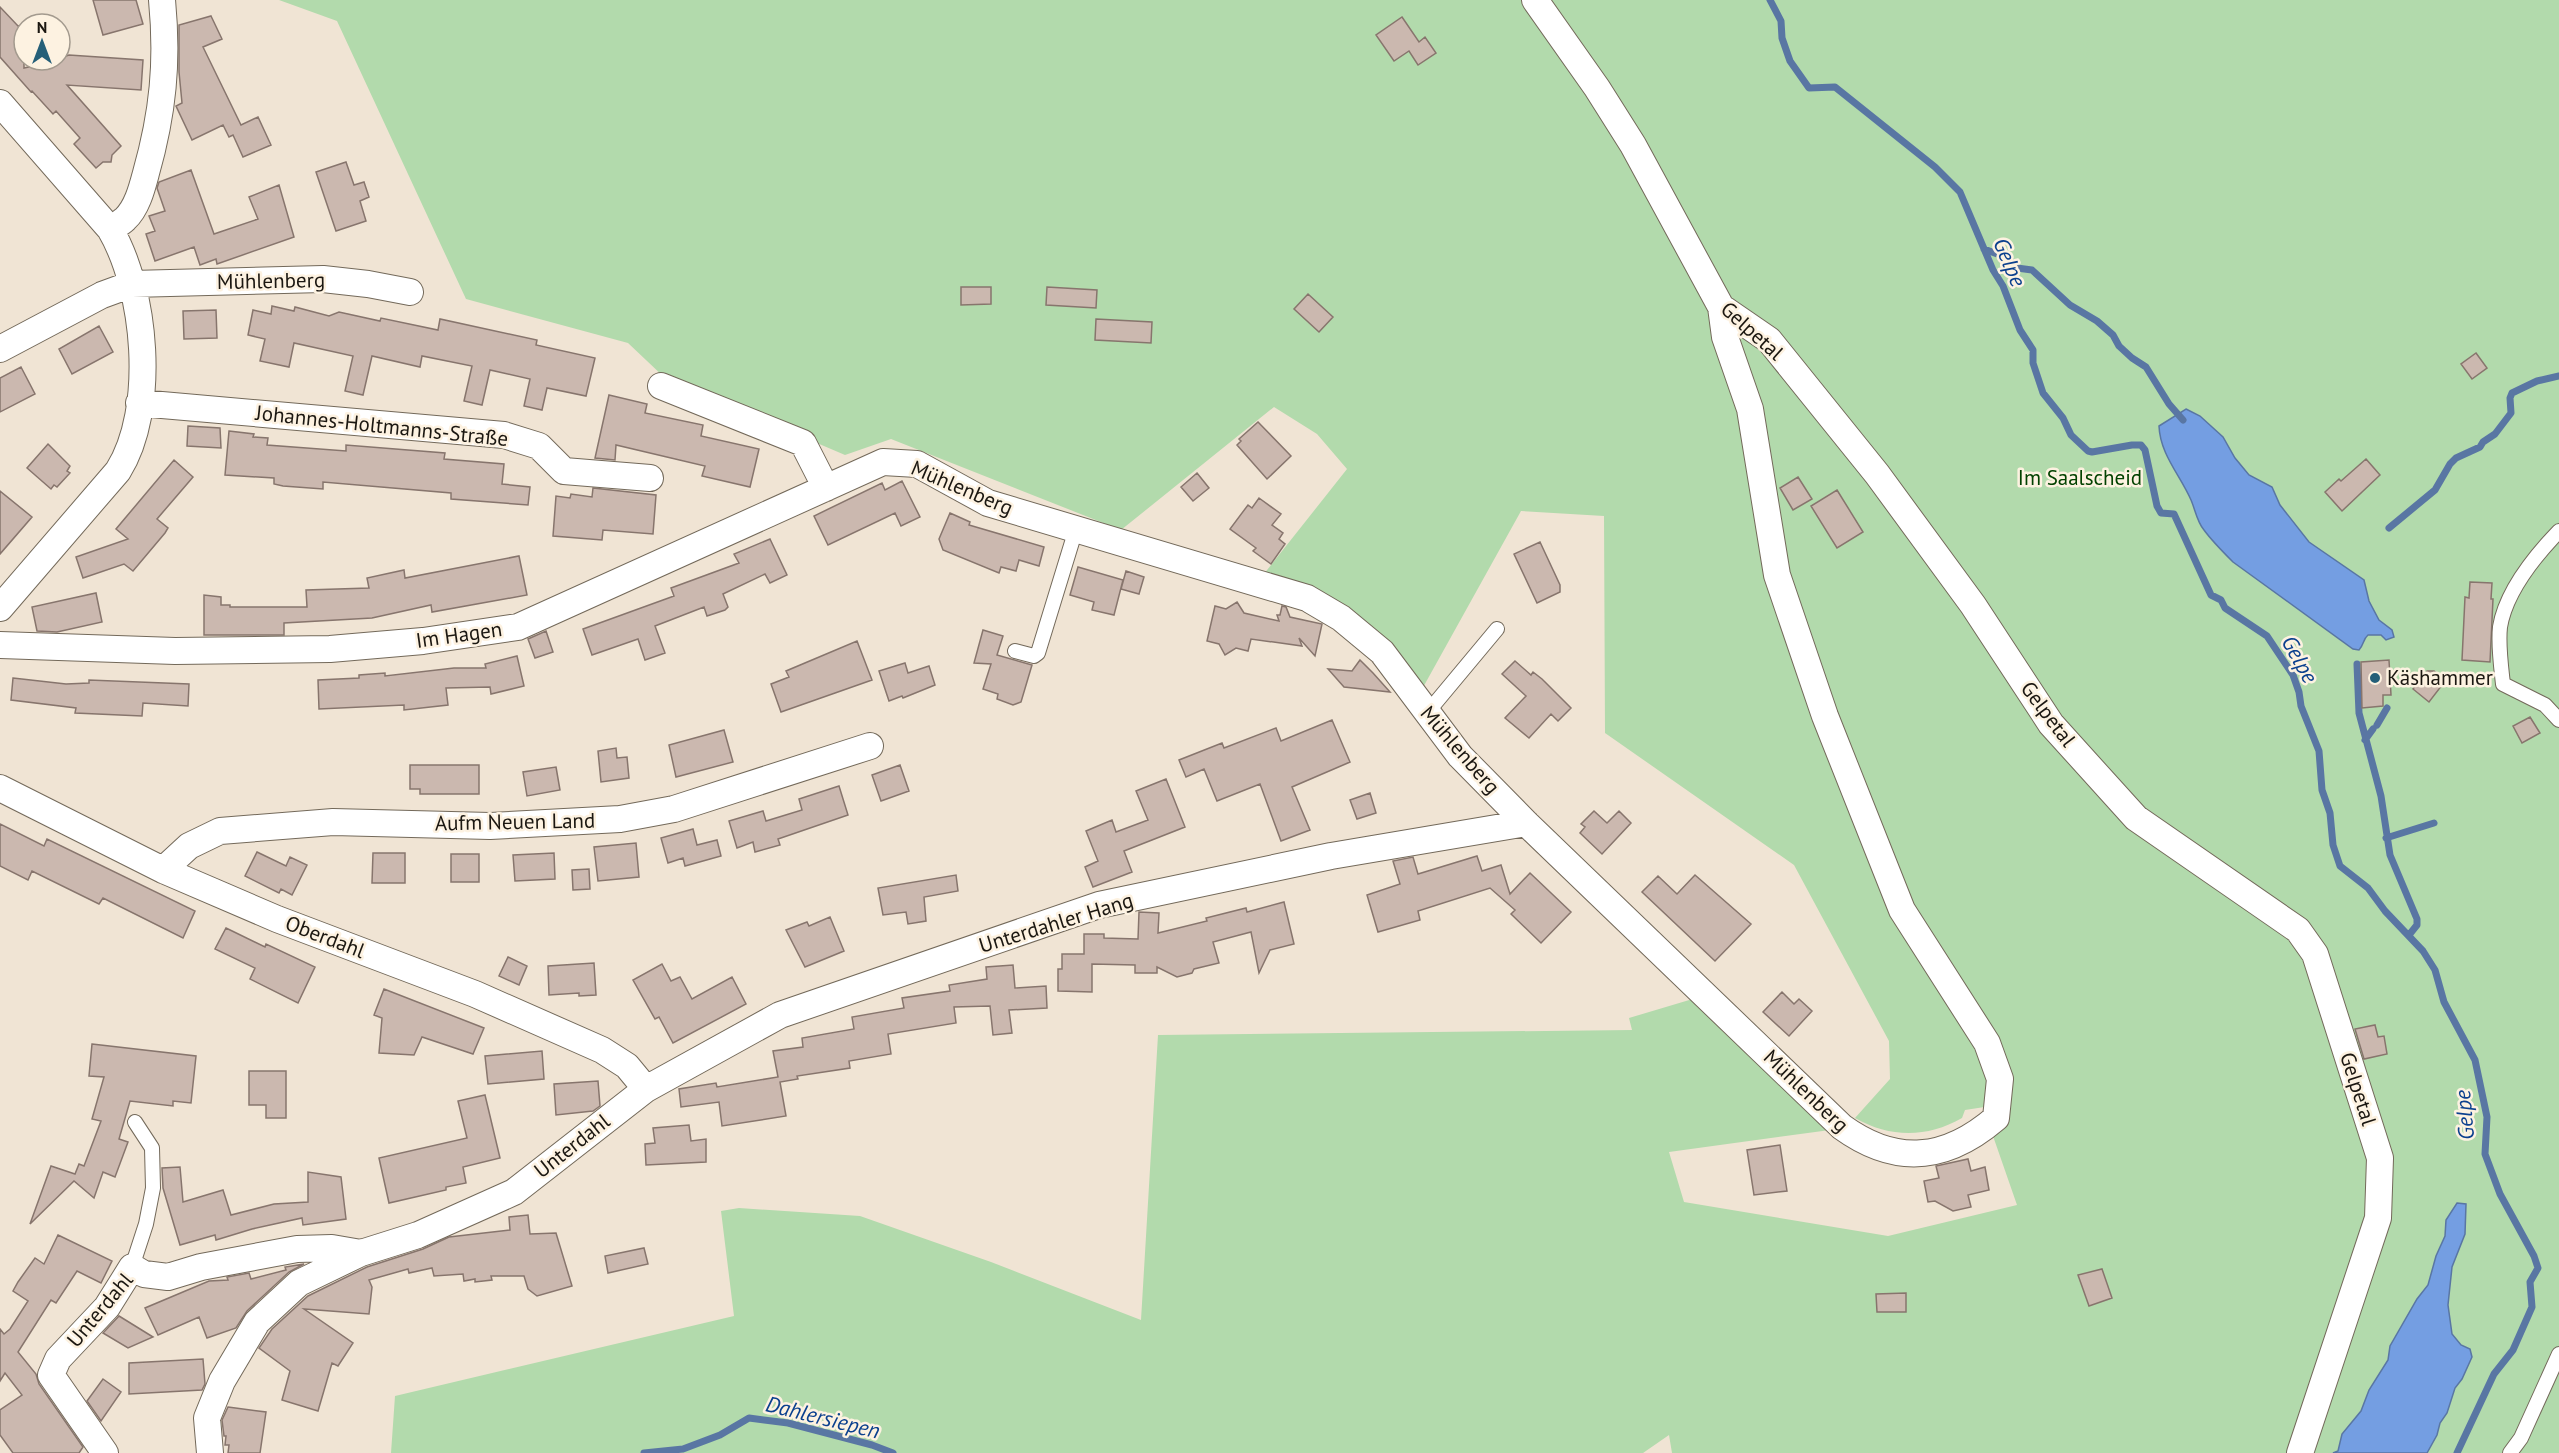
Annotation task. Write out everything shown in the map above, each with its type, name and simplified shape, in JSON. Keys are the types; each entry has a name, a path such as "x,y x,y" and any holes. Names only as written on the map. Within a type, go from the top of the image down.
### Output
{"street":[{"path":"110,229 126,219 141,193 155,140 163,104 165,26 162,0"},
{"name":"Gelpetal","path":"1536,0 1633,145 1721,307 1769,340 1877,474 1959,586 2051,724 2136,818 2298,930 2315,954 2380,1158 2378,1218 2300,1453"},
{"path":"0,103 110,229 125,260 132,284 143,355 139,403 127,457 118,471 0,608"},
{"name":"Mühlenberg","path":"0,349 102,295 132,284 323,279 410,292"},
{"name":"Mühlenberg","path":"883,462 917,464 988,503 1306,598 1341,618 1382,652 1460,756 1526,823 1842,1127 1863,1143 1908,1155 1954,1146 1980,1132 1996,1118 2000,1079 1987,1043 1902,910 1829,726 1780,586 1750,409 1725,337 1721,307"},
{"path":"661,386 803,443 826,488"},
{"name":"Johannes-Holtmanns-Straße","path":"139,403 504,435 539,446 564,471 650,478"},
{"name":"Im Hagen","path":"0,645 176,651 330,649 423,641 518,627 883,462"},
{"name":"Aufm Neuen Land","path":"164,870 189,846 220,831 333,822 490,826 620,819 674,809 870,746"},
{"name":"Oberdahl","path":"0,788 164,870 277,919 475,994 602,1050 627,1066 646,1089"},
{"name":"Unterdahler Hang","path":"646,1089 780,1015 1099,905 1331,856 1526,823"},
{"name":"Unterdahl","path":"210,1453 207,1418 214,1398 238,1350 257,1322 299,1284 362,1254 418,1235 514,1192 646,1089"},
{"name":"Unterdahl","path":"105,1453 51,1375 58,1359 107,1306 132,1267 144,1274 168,1277 201,1267 297,1249 332,1248 362,1254"}],"lane":[{"path":"1015,651 1034,656 1038,653 1076,529"},
{"path":"2559,531 2526,571 2507,603 2500,628 2503,684 2545,705 2559,720"},
{"path":"1427,713 1497,628"},
{"path":"132,1267 146,1224 153,1188 152,1148 135,1122"},
{"path":"2510,1453 2521,1438 2559,1354"}],"green space":[{"name":"Im Saalscheid","path":"279,0 2559,0 2559,1453 1672,1453 1669,1435 1643,1453 391,1453 395,1396 734,1316 721,1211 739,1208 860,1216 991,1262 1141,1320 1158,1035 1632,1030 1629,1018 1696,998 1830,1130 1669,1152 1684,1202 1888,1236 2017,1205 1993,1136 1991,1106 1965,1110 1962,1118 1949,1125 1922,1132 1895,1132 1868,1125 1855,1118 1890,1079 1889,1041 1794,865 1605,733 1604,516 1521,511 1421,691 1382,646 1260,579 1347,469 1317,434 1274,407 1121,530 891,439 845,455 665,378 628,343 466,299 337,21"}],"water":[{"path":"2186,409 2200,416 2223,437 2235,458 2249,475 2272,487 2280,505 2309,542 2364,580 2369,601 2379,620 2392,630 2394,637 2386,640 2381,635 2368,635 2359,650 2353,649 2233,562 2207,534 2167,455 2160,436 2159,426"},
{"path":"2457,1203 2466,1204 2465,1234 2452,1267 2448,1305 2452,1334 2461,1345 2470,1349 2472,1357 2462,1379 2455,1388 2437,1435 2427,1453 2333,1453 2338,1451 2342,1434 2361,1411 2369,1390 2388,1360 2390,1346 2417,1299 2428,1285 2436,1256 2445,1236 2446,1220"}],"building":[{"path":"93,0 136,0 143,24 103,35"},
{"path":"0,7 12,20 12,71 0,57"},
{"path":"211,16 222,39 203,47 241,125 258,117 271,145 243,157 233,135 229,137 223,125 192,140 176,106 182,103 179,72 179,25"},
{"path":"1402,17 1419,42 1425,37 1436,53 1418,65 1409,51 1394,61 1376,35"},
{"path":"72,55 143,60 141,90 67,85 121,146 112,155 111,162 103,162 96,168 74,144 80,138 56,111 53,114 13,72 72,72"},
{"path":"346,162 354,185 364,182 369,197 360,201 366,221 336,231 316,172"},
{"path":"191,170 214,234 258,219 249,197 279,185 294,237 217,264 216,259 200,265 194,247 155,261 146,234 155,231 149,216 165,211 157,188 159,182"},
{"path":"961,287 991,287 991,304 961,305"},
{"path":"1047,287 1097,290 1096,308 1046,305"},
{"path":"1308,294 1333,317 1319,332 1294,309"},
{"path":"272,306 294,311 295,307 329,316 339,312 380,321 381,318 438,330 440,319 537,340 536,345 595,358 586,396 547,388 542,410 524,406 530,379 490,370 482,405 464,401 472,366 422,356 420,367 372,356 363,395 345,391 353,356 294,343 289,367 260,361 265,339 248,335 253,310 271,314"},
{"path":"216,310 217,338 184,339 183,311"},
{"path":"1096,319 1152,322 1151,343 1095,340"},
{"path":"99,326 113,352 72,374 59,349"},
{"path":"2476,353 2487,368 2472,379 2461,364"},
{"path":"21,367 35,394 0,412 0,378"},
{"path":"609,395 647,404 645,413 703,425 701,436 759,449 750,487 702,476 705,466 616,445 615,460 595,458"},
{"path":"1258,422 1291,456 1267,479 1237,445 1241,441 1239,439"},
{"path":"188,426 220,428 221,448 187,446"},
{"path":"229,431 268,438 267,445 346,451 346,445 445,453 444,459 504,464 502,484 530,487 528,505 451,499 451,493 323,482 323,489 283,486 274,484 274,478 225,475"},
{"path":"48,444 70,466 67,471 70,473 57,487 54,485 51,489 27,468"},
{"path":"2366,459 2380,475 2342,511 2325,492"},
{"path":"174,460 193,477 157,519 168,528 165,533 133,571 124,564 83,578 76,557 128,539 116,529"},
{"path":"1197,473 1209,488 1193,501 1181,487"},
{"path":"1798,477 1812,499 1793,510 1780,488"},
{"path":"902,481 920,517 901,526 895,513 828,545 814,516 882,483 885,490"},
{"path":"593,488 656,495 653,534 603,530 602,540 553,536 556,496 570,498 571,494 592,497"},
{"path":"1837,490 1863,532 1837,548 1811,506"},
{"path":"0,491 32,517 0,554"},
{"path":"1259,498 1281,514 1272,525 1283,533 1279,539 1285,544 1271,564 1253,551 1256,548 1230,529 1248,505 1252,508"},
{"path":"950,513 970,522 969,525 1044,547 1039,566 1019,560 1016,571 1001,567 999,573 943,550 939,539"},
{"path":"770,539 787,575 770,583 765,574 723,594 728,607 725,610 707,616 704,607 655,626 665,653 645,660 638,639 592,655 583,629 674,596 671,588 739,563 734,554"},
{"path":"1540,542 1560,585 1560,592 1537,603 1514,554"},
{"path":"519,556 527,595 432,612 431,605 372,618 284,623 284,635 204,635 204,595 221,597 221,605 230,605 230,607 307,607 306,590 369,588 367,578 404,570 405,578"},
{"path":"1078,567 1123,580 1114,615 1092,610 1094,602 1070,595"},
{"path":"1126,571 1144,577 1139,594 1121,589"},
{"path":"2470,582 2492,583 2490,662 2462,660 2465,597 2469,598"},
{"path":"96,593 102,622 57,632 37,631 32,607"},
{"path":"1237,602 1244,613 1279,621 1277,615 1280,615 1282,606 1286,607 1290,617 1322,624 1315,656 1299,638 1302,646 1251,639 1248,651 1236,648 1225,655 1219,644 1207,641 1215,606 1226,609"},
{"path":"983,630 1003,636 997,655 1032,665 1021,702 1013,705 997,699 998,694 983,689 991,664 974,663"},
{"path":"546,631 553,652 535,658 528,639"},
{"path":"857,641 872,680 781,712 771,684 789,677 786,671"},
{"path":"517,656 524,686 491,694 490,687 446,688 448,705 404,710 404,705 319,709 318,680 359,678 359,675 385,673 385,676 454,668 486,668 485,664"},
{"path":"1360,660 1390,692 1344,687 1328,669 1352,671"},
{"name":"Käshammer","path":"2389,660 2391,695 2383,695 2383,706 2362,708 2361,662"},
{"path":"1515,661 1531,675 1533,672 1542,679 1571,708 1558,721 1551,714 1529,738 1505,718 1526,696 1502,674"},
{"path":"905,663 908,673 929,666 935,685 889,701 879,671"},
{"path":"2427,671 2434,671 2446,680 2429,702 2413,689"},
{"path":"13,678 66,684 89,683 89,680 189,684 188,706 143,703 142,716 75,713 76,708 11,700"},
{"path":"2530,717 2540,733 2522,743 2513,726"},
{"path":"1332,720 1350,762 1292,787 1310,830 1281,841 1260,784 1217,801 1204,769 1186,777 1179,760 1222,743 1224,748 1276,728 1281,741"},
{"path":"724,730 733,762 676,777 669,745"},
{"path":"616,748 617,758 627,757 629,778 601,782 598,751"},
{"path":"410,765 479,765 479,794 420,794 420,789 410,789"},
{"path":"900,765 909,791 881,801 872,775"},
{"path":"556,767 560,790 527,796 523,772"},
{"path":"1166,779 1185,827 1124,851 1132,872 1093,887 1085,867 1098,861 1086,831 1112,820 1116,832 1148,820 1136,791"},
{"path":"839,786 848,815 778,839 780,845 755,852 753,842 737,848 729,821 763,811 766,821 802,810 799,799"},
{"path":"1370,793 1376,813 1357,819 1350,800"},
{"path":"1594,811 1607,823 1619,811 1631,823 1602,854 1580,833 1585,827 1581,824"},
{"path":"0,824 44,846 47,839 195,911 183,938 103,898 99,904 32,871 28,880 0,866"},
{"path":"693,829 697,845 717,840 721,856 685,866 683,858 668,863 661,838"},
{"path":"636,843 639,877 598,881 594,847"},
{"path":"257,852 286,866 290,857 307,865 292,895 281,889 279,893 245,876"},
{"path":"373,853 405,853 405,883 372,883"},
{"path":"554,853 555,879 515,881 513,855"},
{"path":"451,854 479,854 479,882 451,882"},
{"path":"1477,856 1482,871 1501,865 1510,894 1530,873 1571,912 1541,943 1511,914 1515,910 1490,888 1418,911 1420,920 1378,932 1367,895 1400,884 1393,861 1413,857 1418,874"},
{"path":"589,869 590,889 573,890 572,870"},
{"path":"956,875 958,891 924,897 926,921 908,924 906,912 883,915 878,888"},
{"path":"1695,875 1751,924 1715,961 1642,892 1658,876 1677,894"},
{"path":"1284,902 1294,944 1270,950 1259,973 1251,932 1213,942 1219,963 1194,969 1192,973 1177,977 1157,967 1157,973 1135,973 1135,965 1092,964 1092,992 1058,991 1058,969 1062,969 1062,954 1084,954 1084,934 1104,934 1104,938 1138,939 1139,912 1159,913 1158,933 1207,921 1206,918 1246,908 1247,912"},
{"path":"830,917 844,951 805,967 786,930 807,922 809,926"},
{"path":"226,928 315,967 298,1003 250,979 255,968 215,949"},
{"path":"508,957 527,966 519,985 499,976"},
{"path":"594,963 596,995 579,996 579,993 549,995 548,966"},
{"path":"662,964 671,981 680,977 692,999 732,977 746,1004 673,1043 659,1017 655,1019 633,980"},
{"path":"1013,965 1015,988 1046,986 1047,1008 1009,1010 1012,1033 993,1035 990,1006 954,1007 956,1023 888,1034 891,1054 849,1061 850,1068 797,1076 798,1079 780,1082 786,1116 722,1126 719,1102 681,1107 679,1089 716,1083 717,1087 778,1077 773,1051 803,1047 802,1038 854,1029 852,1017 904,1008 902,998 950,991 949,985 987,979 986,967"},
{"path":"384,989 484,1028 473,1054 422,1037 414,1055 379,1053 382,1018 374,1015"},
{"path":"1782,992 1794,1004 1799,999 1812,1011 1789,1036 1763,1012"},
{"path":"2375,1025 2378,1037 2384,1036 2387,1054 2364,1059 2355,1029"},
{"path":"92,1044 196,1056 191,1103 173,1101 173,1106 130,1101 119,1139 128,1142 115,1177 103,1172 94,1198 74,1181 30,1224 51,1166 75,1174 79,1164 84,1166 101,1121 92,1119 104,1077 89,1076"},
{"path":"542,1051 544,1079 488,1084 485,1056"},
{"path":"249,1071 286,1071 286,1118 266,1118 266,1105 249,1105"},
{"path":"598,1081 600,1106 593,1111 556,1115 554,1084"},
{"path":"485,1095 500,1158 463,1167 466,1183 389,1203 379,1158 467,1138 458,1101"},
{"path":"689,1125 691,1141 706,1139 706,1162 646,1165 645,1144 655,1143 653,1128"},
{"path":"1780,1145 1787,1191 1754,1195 1747,1150"},
{"path":"1968,1159 1971,1171 1985,1167 1989,1190 1968,1195 1971,1207 1953,1211 1935,1201 1928,1202 1924,1181 1939,1178 1936,1166"},
{"path":"180,1167 183,1202 223,1190 231,1215 274,1204 308,1202 308,1172 341,1177 346,1219 303,1225 302,1218 216,1240 215,1235 180,1245 163,1188 162,1168"},
{"path":"528,1215 530,1234 556,1233 572,1286 537,1296 528,1289 524,1276 491,1276 492,1280 475,1282 475,1279 464,1281 463,1274 434,1276 432,1268 409,1273 408,1269 369,1280 372,1287 369,1314 304,1309 353,1343 338,1366 332,1363 318,1411 282,1400 290,1371 259,1348 272,1329 308,1296 367,1267 423,1249 449,1237 510,1230 509,1217"},
{"path":"58,1235 112,1261 101,1283 77,1271 56,1303 51,1300 18,1352 36,1374 39,1384 83,1447 79,1453 13,1453 0,1435 0,1410 22,1395 5,1373 0,1381 0,1329 4,1334 10,1329 28,1301 13,1291 18,1282 35,1258 44,1264"},
{"path":"644,1248 648,1264 608,1273 605,1256"},
{"path":"304,1264 289,1272 247,1311 236,1328 207,1338 199,1317 158,1335 145,1308 209,1281 228,1280 227,1277 249,1273 251,1279 286,1270 285,1267"},
{"path":"2102,1269 2112,1298 2089,1306 2078,1275"},
{"path":"1906,1293 1906,1312 1877,1312 1876,1294"},
{"path":"119,1316 153,1337 128,1348 103,1333"},
{"path":"203,1359 205,1384 202,1390 129,1394 129,1363"},
{"path":"103,1379 121,1392 101,1421 87,1401"},
{"path":"228,1407 266,1412 260,1453 228,1453 229,1445 225,1445 226,1436 224,1436 222,1420"}],"waterway":[{"name":"Gelpe","path":"1770,0 1781,21 1782,38 1790,61 1809,88 1835,87 1935,167 1960,192 1993,270 2003,286 2020,330 2033,350 2033,363 2043,393 2063,418 2071,435 2092,452 2132,445 2141,445 2145,450 2157,506 2161,513 2174,514 2211,595 2221,600 2225,608 2267,636 2293,675 2301,706 2319,751 2322,790 2330,813 2333,845 2340,866 2368,888 2385,911 2423,951 2435,970 2444,1002 2475,1060 2487,1117 2485,1154 2500,1194 2534,1256 2538,1268 2530,1282 2532,1307 2513,1350 2494,1374 2457,1453"},
{"path":"1984,249 2008,258 2017,268 2032,270 2070,305 2097,321 2113,335 2119,346 2146,367 2169,404 2183,420"},
{"path":"2389,528 2435,490 2456,458 2480,447 2483,442 2495,434 2511,413 2512,393 2537,381 2559,376"},
{"path":"2357,664 2359,713 2381,796 2390,855 2417,919 2417,925 2409,935"},
{"path":"2377,725 2387,708"},
{"path":"2365,740 2373,729"},
{"path":"2386,838 2434,823"},
{"name":"Dahlersiepen","path":"644,1453 683,1449 720,1435 749,1418 788,1423 872,1445 893,1453"}],"place":[{"name":"Käshammer","path":"2375,678"}]}
